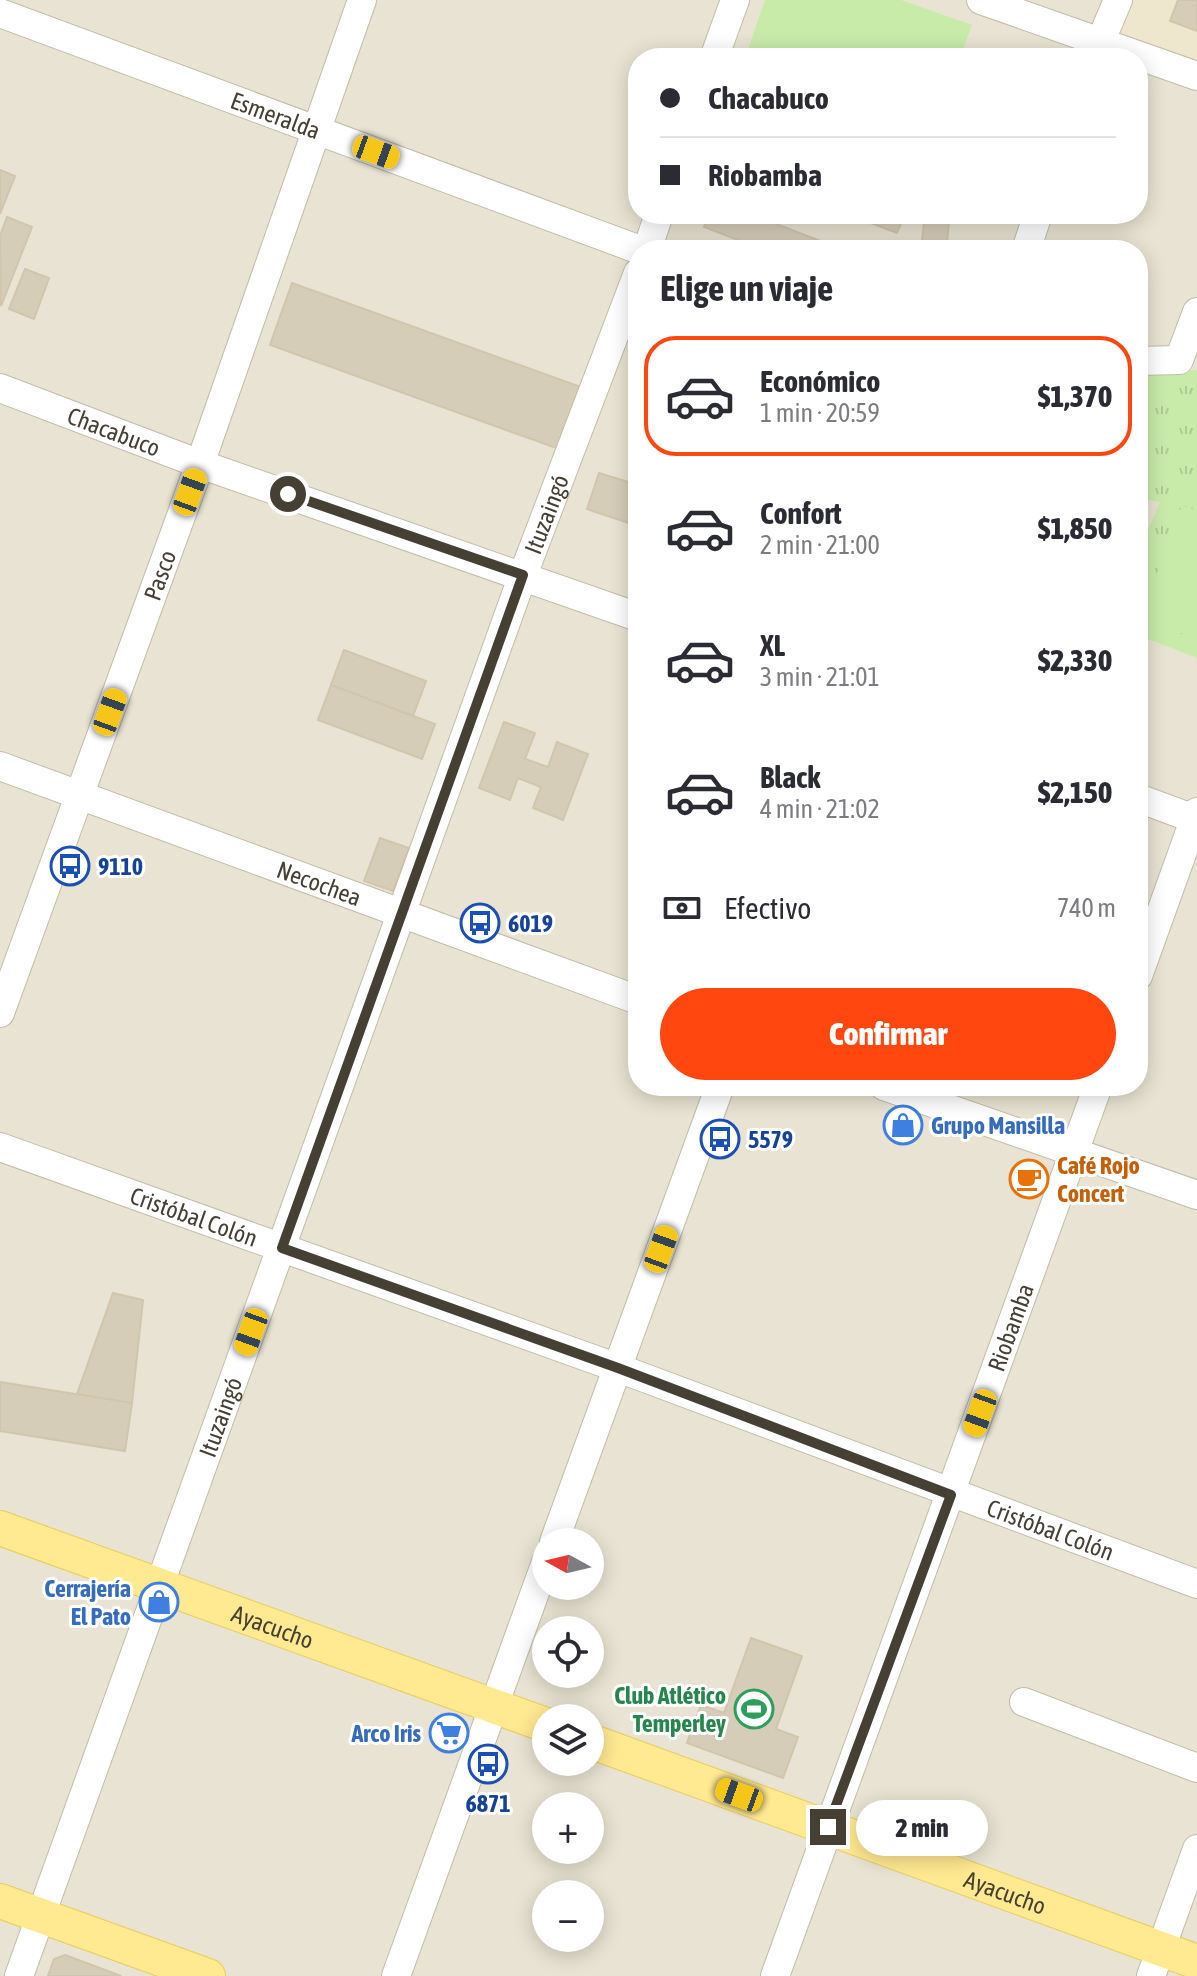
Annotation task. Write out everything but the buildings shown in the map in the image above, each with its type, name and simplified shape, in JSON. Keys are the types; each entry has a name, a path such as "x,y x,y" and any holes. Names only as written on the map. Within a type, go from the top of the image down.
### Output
{"main road":[{"name":"Ayacucho","path":"0,1528 532,1720"},
{"name":"Ayacucho","path":"604,1746 828,1827 1156,1962 1197,1962"},
{"path":"0,1901 208,1976"}],"street":[{"name":"Pasco","path":"0,1013 200,464 362,0"},
{"path":"718,48 735,0"},
{"path":"981,0 1092,48"},
{"path":"1098,48 1118,0"},
{"name":"Esmeralda","path":"0,13 628,246"},
{"path":"1148,63 1197,76"},
{"name":"Ituzaingó","path":"19,1976 523,575 628,299"},
{"path":"1148,361 1179,360 1197,312"},
{"name":"Chacabuco","path":"0,388 200,464 628,613"},
{"name":"Necochea","path":"0,766 628,996"},
{"path":"1148,801 1196,817 1148,949"},
{"path":"559,1528 716,1096"},
{"path":"913,1096 1197,1195"},
{"name":"Riobamba","path":"775,1976 1094,1096"},
{"name":"Cristóbal Colón","path":"0,1147 618,1368 951,1495 1197,1584"},
{"path":"396,1976 532,1600"},
{"path":"1024,1702 1197,1768"},
{"path":"1156,1962 1197,1849"}],"shaded area":[{"path":"0,0 1197,0 1197,1976 0,1976"},
{"path":"1118,0 1197,0 1197,76 1148,59 1148,48 1118,48 1101,42"}],"green space":[{"path":"765,0 901,0 972,25 964,48 748,48"},
{"path":"1197,370 1197,658 1148,639 1148,530 1160,502 1148,500 1148,371"},
{"path":"1182,505 1197,511 1197,639 1148,621 1148,596"}],"place":[{"name":"9110","path":"70,866"},
{"name":"6019","path":"480,923"},
{"name":"Grupo Mansilla","path":"903,1125"},
{"name":"5579","path":"720,1139"},
{"name":"Café Rojo Concert","path":"1029,1179"},
{"name":"Cerrajería El Pato","path":"159,1602"},
{"name":"Club Atlético Temperley","path":"754,1709"},
{"name":"Arco Iris","path":"449,1733"},
{"name":"6871","path":"488,1764"}],"route":[{"path":"288,494 523,575 282,1248 618,1368 951,1495 828,1827"}]}
